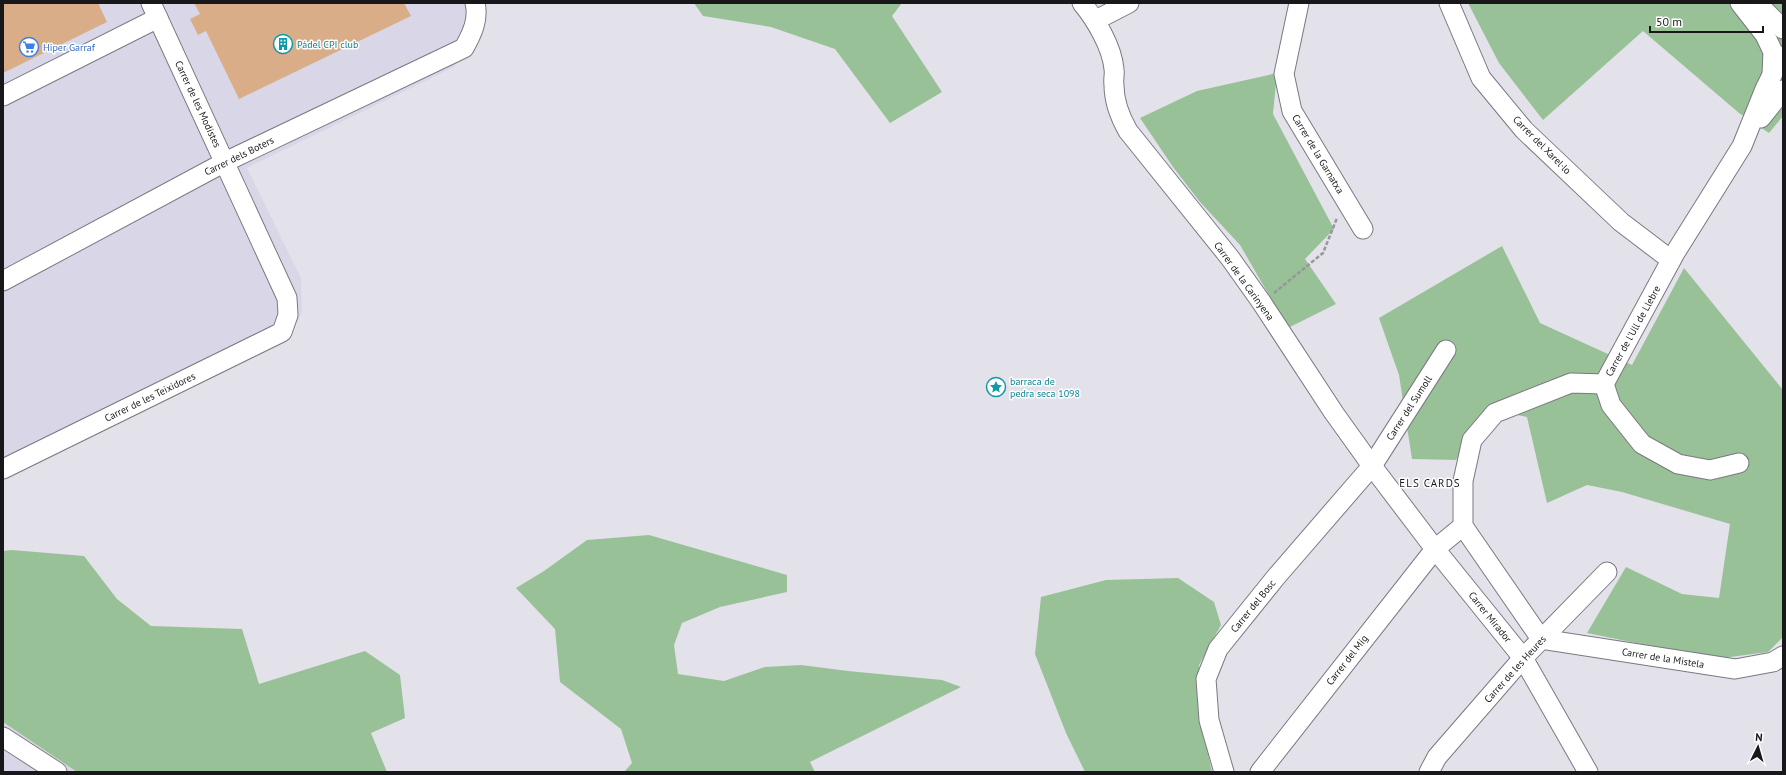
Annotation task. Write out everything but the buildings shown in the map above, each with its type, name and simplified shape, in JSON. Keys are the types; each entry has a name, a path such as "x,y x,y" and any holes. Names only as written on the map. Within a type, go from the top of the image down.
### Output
{"street":[{"name":"Carrer dels Boters","path":"3,281 226,162 464,48 473,33 477,11 475,3"},
{"name":"Carrer de la Carinyena","path":"1082,3 1096,20 1109,51 1114,69 1115,97 1119,115 1128,131 1230,258 1262,303 1334,413 1434,549"},
{"path":"1096,20 1129,3"},
{"name":"Carrer de la Garnatxa","path":"1299,3 1284,74 1292,111 1363,229"},
{"name":"Carrer del Xarel·lo","path":"1449,3 1482,78 1524,130 1622,222 1671,260"},
{"path":"1741,3 1770,32 1783,42"},
{"path":"1741,3 1765,35 1773,52 1778,82"},
{"path":"1757,3 1783,29"},
{"path":"1770,3 1783,15"},
{"path":"3,96 155,10"},
{"name":"Carrer de les Modistes","path":"155,10 226,162 287,298 288,316"},
{"path":"1778,82 1783,56"},
{"name":"Carrer de l'Ull de Llebre","path":"1463,526 1463,481 1472,440 1495,413 1571,383 1604,384 1671,260 1778,82"},
{"name":"Carrer de les Teixidores","path":"3,469 282,332 288,316"},
{"name":"Carrer del Sumoll","path":"1372,466 1446,350"},
{"path":"1604,384 1611,405 1642,444 1678,464 1710,470 1739,463"},
{"name":"Carrer del Bosc","path":"1224,772 1209,720 1206,679 1218,649 1276,577 1372,466"},
{"path":"1434,549 1463,526 1542,639"},
{"name":"Carrer Mirador","path":"1434,549 1523,658 1588,772"},
{"name":"Carrer del Mig","path":"1260,772 1434,549"},
{"name":"Carrer de les Heures","path":"1429,772 1438,757 1523,658 1607,572"},
{"name":"Carrer de la Mistela","path":"1542,639 1735,669 1773,662 1783,656"},
{"path":"3,737 57,772"}],"path":[{"path":"1262,303 1323,253 1345,199"}],"shaded area":[{"path":"3,3 465,3 479,36 454,67 247,168 301,278 302,312 287,341 3,481"},
{"path":"3,722 77,772 3,772"}],"green space":[{"path":"694,3 902,3 892,16 942,92 890,123 835,49 771,27 703,16"},
{"path":"1468,3 1783,3 1783,116 1769,133 1739,113 1643,31 1543,120 1499,63"},
{"path":"1277,73 1273,114 1334,229 1305,259 1336,304 1288,328 1240,245 1200,202 1173,167 1140,118 1197,91"},
{"path":"1502,246 1540,323 1632,365 1684,268 1783,390 1783,637 1768,652 1715,659 1587,633 1626,567 1682,594 1719,598 1730,524 1622,492 1587,485 1547,503 1527,417 1488,409 1456,460 1412,459 1399,375 1379,318"},
{"path":"649,535 787,575 787,592 720,607 682,623 674,645 678,674 724,681 765,667 801,665 942,680 961,687 810,762 815,772 624,772 632,763 621,729 560,682 555,629 516,588 544,571 587,540"},
{"path":"12,550 84,556 117,599 151,626 242,629 259,684 365,651 400,675 405,718 371,733 387,772 77,772 3,722 3,551"},
{"path":"1178,578 1214,602 1221,625 1199,665 1201,721 1212,772 1085,772 1066,733 1035,654 1041,597 1106,580"}],"place":[{"name":"Pádel CPI club","path":"283,44"},
{"name":"Hiper Garraf","path":"29,47"},
{"name":"barraca de pedra seca 1098","path":"996,387"}],"district":[{"name":"ELS CARDS","path":"1430,483"}]}
